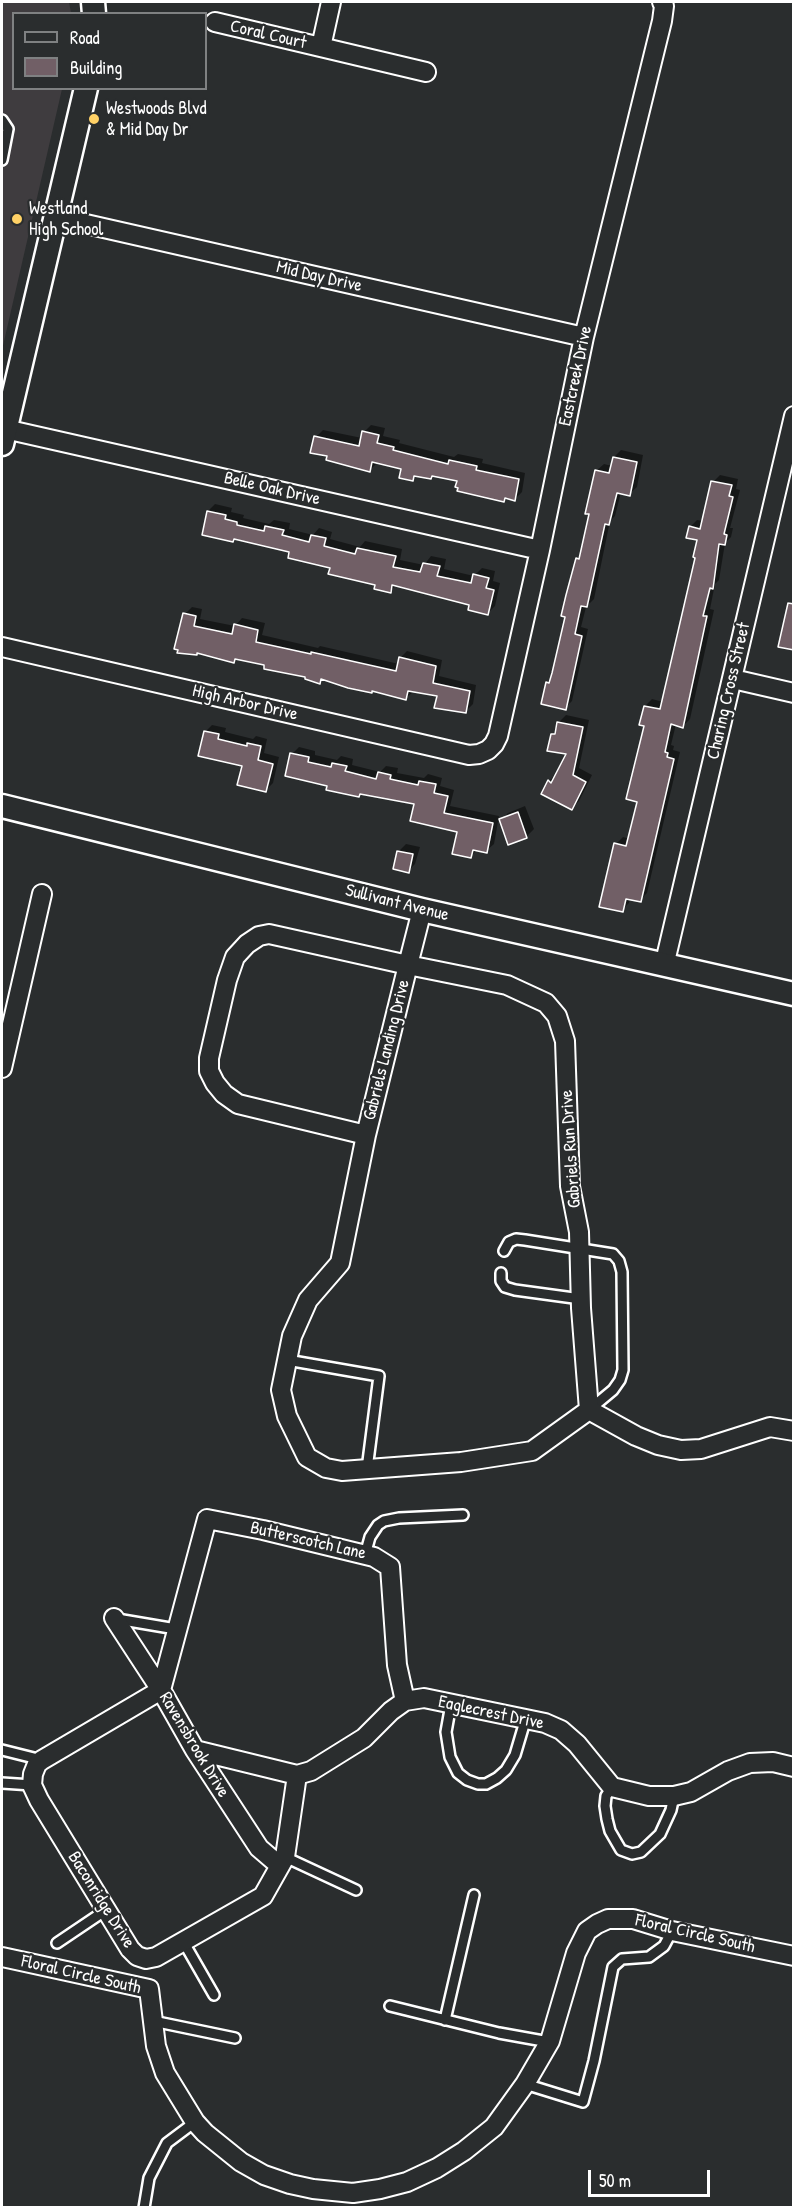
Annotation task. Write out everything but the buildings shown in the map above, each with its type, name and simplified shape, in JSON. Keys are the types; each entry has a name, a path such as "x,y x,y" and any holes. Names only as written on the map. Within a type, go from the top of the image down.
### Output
{"street":[{"name":"Coral Court","path":"321,47 331,2"},
{"name":"Eastcreek Drive","path":"488,750 498,736 540,550 584,337 662,21 664,6 662,2"},
{"name":"Coral Court","path":"215,22 426,72"},
{"path":"3,436 86,90"},
{"name":"Mid Day Drive","path":"55,217 584,337"},
{"name":"Charing Cross Street","path":"664,966 792,426"},
{"name":"Belle Oak Drive","path":"3,436 540,550"},
{"name":"High Arbor Drive","path":"2,647 470,755 488,750"},
{"path":"733,679 794,693"},
{"name":"Sullivant Avenue","path":"2,806 422,910 794,994"},
{"path":"2,1068 42,894"},
{"name":"Gabriels Landing Drive","path":"367,1469 342,1471 326,1468 307,1457 286,1416 281,1390 292,1336 308,1300 340,1263 366,1134 422,910"},
{"name":"Gabriels Landing Drive","path":"366,1134 247,1107 238,1104 224,1094 209,1071 209,1058 227,981 235,957 247,944 259,936 269,934 408,964"},
{"name":"Gabriels Run Drive","path":"408,964 507,985 546,1003 557,1016 565,1041 570,1186 579,1232 589,1410"},
{"path":"367,1469 461,1462 532,1451 589,1410 636,1436 658,1445 681,1450 701,1449 770,1427 794,1431"},
{"name":"Butterscotch Lane","path":"161,1690 207,1519 374,1557 390,1567 397,1665 405,1701"},
{"name":"Ravensbrook Drive","path":"114,1618 161,1690 195,1750 259,1848 282,1862"},
{"path":"32,1785 33,1774 42,1760 161,1690"},
{"name":"Eaglecrest Drive","path":"405,1701 424,1698 545,1723 561,1730 577,1744 612,1787"},
{"path":"195,1750 297,1775 311,1771 364,1738 391,1711 405,1701"},
{"path":"612,1787 649,1796 674,1796 691,1792 728,1771 750,1763 773,1762 794,1767"},
{"name":"Baconridge Drive","path":"32,1785 130,1949 137,1956 146,1959 156,1957 263,1896 282,1862 297,1775"},
{"name":"Floral Circle South","path":"2,1957 149,1989 156,2046 165,2073 195,2122 222,2149 264,2175 313,2189 352,2196 407,2182 437,2168 464,2151 494,2127 525,2084 549,2042 557,2022 576,1953 587,1931 597,1924 608,1919 633,1919 672,1931 794,1956"}],"lane":[{"path":"2,120 8,129 2,160"},
{"path":"504,1251 509,1242 516,1239 613,1254 619,1261 622,1272 623,1370 613,1390 589,1410"},
{"path":"501,1273 501,1281 505,1287 581,1299"},
{"path":"287,1360 380,1376 367,1469"},
{"path":"365,1555 370,1536 384,1521 399,1518 463,1515"},
{"path":"114,1618 176,1629"},
{"path":"451,1704 446,1732 450,1757 458,1773 478,1784 486,1784 506,1770 515,1755 526,1718"},
{"path":"2,1750 42,1760"},
{"path":"2,1783 32,1785"},
{"path":"612,1787 606,1796 608,1825 621,1850 632,1854 641,1852 660,1834 671,1810 674,1796"},
{"path":"282,1862 356,1890"},
{"path":"445,2020 474,1895"},
{"path":"57,1943 106,1910"},
{"path":"525,2084 584,2102 614,1967 622,1959 649,1957 664,1946 672,1931"},
{"path":"183,1941 214,1995"},
{"path":"390,2006 549,2042"},
{"path":"153,2020 236,2038"},
{"path":"144,2208 149,2178 167,2143 195,2122"}],"shaded area":[{"name":"Westland High School","path":"2,2 69,2 71,12 12,12 12,90 62,90 2,350"}],"place":[{"name":"Westwoods Blvd & Mid Day Dr","path":"94,119"},
{"name":"Westland High School","path":"17,219"}]}
